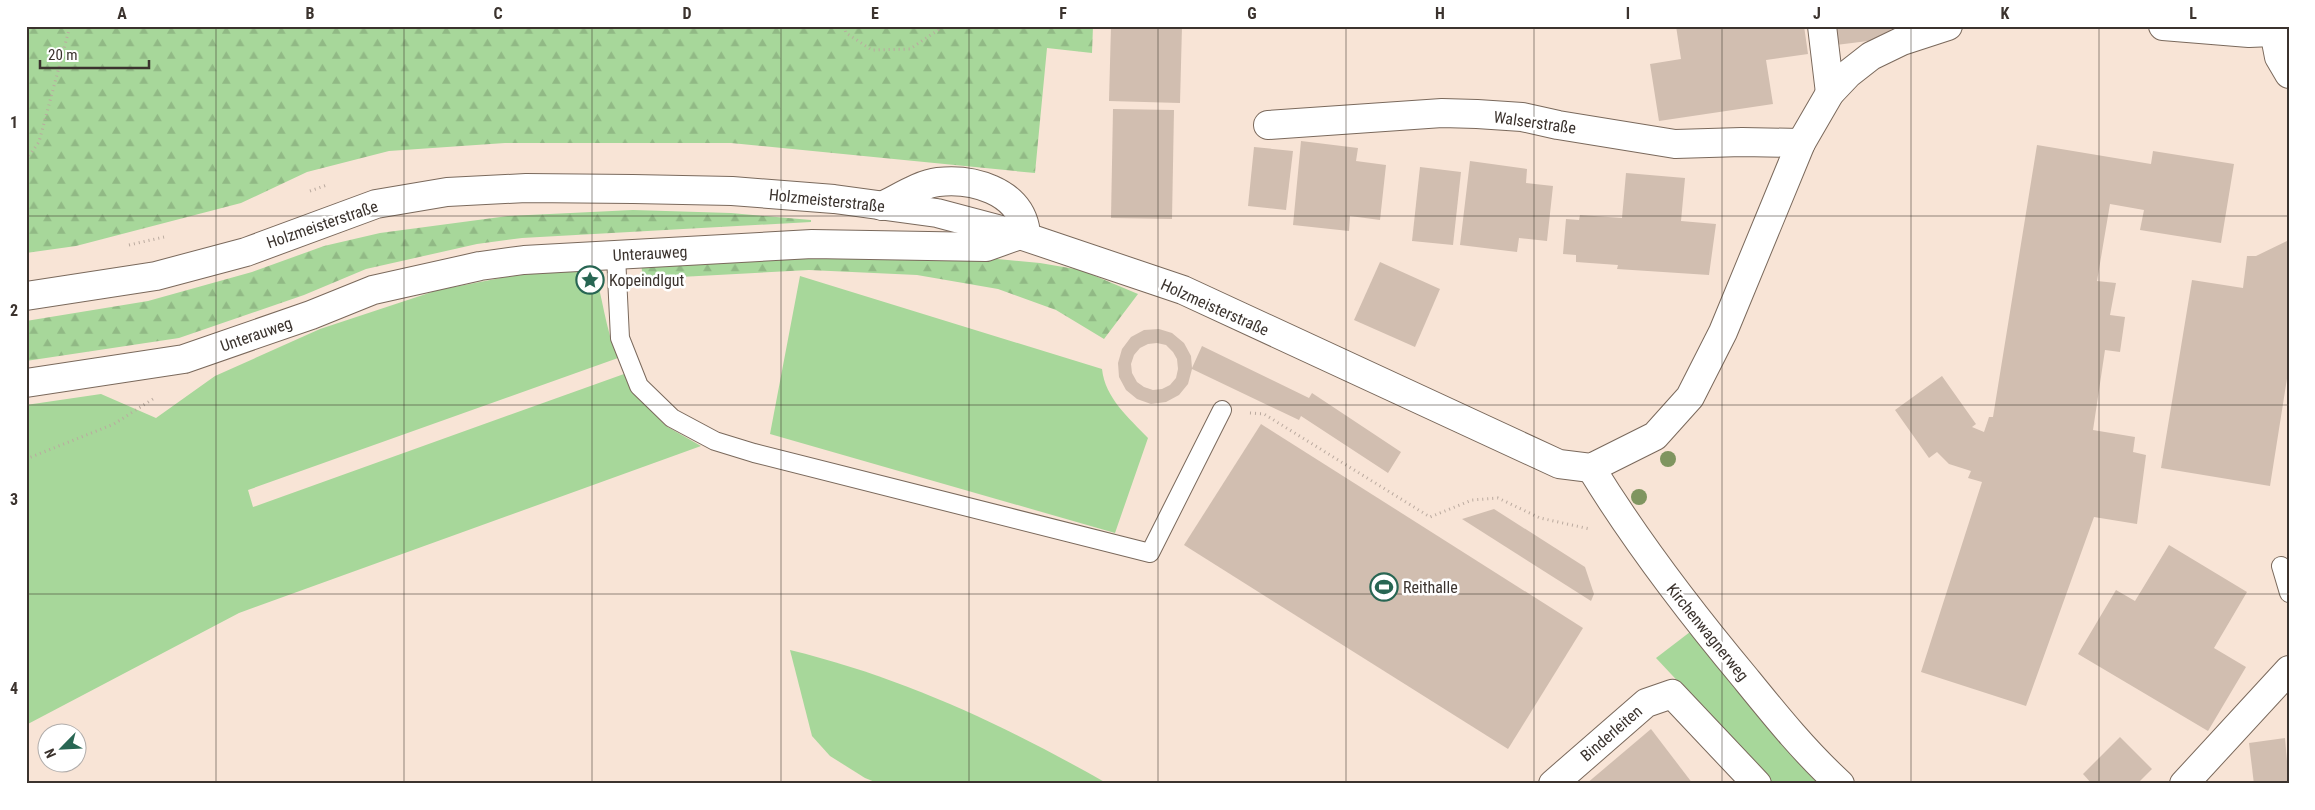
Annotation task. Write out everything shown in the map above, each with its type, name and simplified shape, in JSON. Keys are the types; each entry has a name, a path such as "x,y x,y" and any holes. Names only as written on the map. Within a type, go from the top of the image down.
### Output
{"street":[{"path":"1822,26 1830,92"},
{"path":"1591,468 1656,436 1690,397 1723,332 1801,144 1830,92 1848,74 1871,56 1902,42 1948,26"},
{"path":"2164,26 2272,29 2279,57 2289,74"},
{"name":"Walserstraße","path":"1268,124 1442,113 1477,114 1522,117 1558,125 1675,144 1742,142 1801,144"},
{"path":"882,206 937,182 954,182 979,186 1003,194 1014,203 1022,214 1026,227 1020,234"},
{"name":"Holzmeisterstraße","path":"26,296 156,276 246,252 376,204 447,192 526,188 732,191 834,199 937,213 1020,234 1183,290 1559,464 1591,468"},
{"name":"Unterauweg","path":"26,383 184,359 311,315 373,290 480,266 524,260 812,244 986,247 1020,234"},
{"name":"Kirchenwagnerweg","path":"1591,468 1624,522 1702,627 1812,758 1840,784"},
{"path":"2184,784 2289,670"},
{"name":"Binderleiten","path":"1553,784 1646,703 1672,694 1757,784"}],"lane":[{"path":"616,256 620,338 639,386 672,418 715,441 843,476 1150,553 1222,410"},
{"path":"2282,566 2289,593"}],"path":[{"path":"26,160 39,142 70,26"},
{"path":"844,26 846,33 872,50 910,48 944,26"},
{"path":"26,459 114,424 153,400 184,359"},
{"path":"1222,410 1264,414 1430,517 1472,500 1498,498 1540,518 1596,530 1624,522"}],"green space":[{"path":"26,26 1093,26 1092,53 1047,48 1035,173 731,143 505,143 389,151 307,172 241,203 76,246 26,253"},
{"path":"633,210 731,213 811,220 811,222 522,238 477,244 366,269 304,295 179,338 26,361 26,321 148,301 252,272 324,246 380,233 508,216"},
{"path":"812,254 987,258 1040,263 1081,270 1138,294 1104,339 1056,310 998,289 917,275 809,270 643,279 641,263"},
{"path":"593,266 610,336 618,358 248,490 253,507 624,374 631,390 666,426 701,446 239,613 26,725 26,405 101,394 156,418 215,376 320,329 438,290 506,277"},
{"path":"800,276 1102,369 1108,389 1119,407 1148,438 1115,533 770,434"},
{"path":"1690,632 1822,784 1774,784 1656,658"},
{"path":"790,650 832,661 914,689 993,723 1108,784 880,784 865,778 830,756 812,736"}],"building":[{"path":"1111,26 1182,26 1180,103 1109,101"},
{"path":"1676,26 1804,26 1808,54 1766,60 1773,104 1659,121 1650,64 1681,59"},
{"path":"1833,26 1890,26 1892,38 1836,45"},
{"path":"1113,109 1174,110 1172,219 1111,218"},
{"path":"1301,141 1358,148 1356,161 1386,165 1380,220 1350,216 1349,231 1293,225"},
{"path":"2037,145 2151,164 2153,151 2234,164 2221,243 2140,230 2144,210 2110,204 2097,281 2116,283 2110,315 2125,317 2120,352 2105,350 2093,430 2135,437 2133,452 2146,455 2137,524 2094,517 2026,706 1921,672 1982,482 1968,478 1971,471 1949,464 1937,452 1929,458 1895,410 1942,376 1976,424 1972,427 1984,432 1989,417 1993,417"},
{"path":"1254,147 1293,151 1286,210 1248,206"},
{"path":"1470,161 1527,169 1526,183 1553,186 1547,241 1519,238 1517,252 1460,245"},
{"path":"1420,167 1461,172 1453,245 1412,241"},
{"path":"1626,173 1685,178 1681,221 1716,224 1709,275 1617,269 1618,265 1576,262 1576,255 1563,254 1566,219 1579,220 1580,215 1622,218"},
{"path":"2289,240 2289,366 2270,486 2161,468 2192,280 2243,288 2247,256 2256,256"},
{"path":"1380,262 1440,289 1415,347 1354,320"},
{"path":"1159,329 1172,333 1184,343 1191,356 1192,368 1202,346 1309,398 1312,393 1401,452 1388,473 1301,416 1299,420 1192,369 1188,384 1179,395 1166,402 1151,404 1137,399 1126,390 1119,377 1118,363 1122,349 1131,337 1144,330","holes":["1148,344 1166,345 1177,359 1178,369 1176,378 1170,385 1162,389 1153,390 1144,387 1137,382 1132,373 1131,364 1134,355 1140,348"]},
{"name":"Reithalle","path":"1261,424 1583,628 1508,749 1184,545"},
{"path":"1494,509 1585,567 1594,594 1591,601 1462,519"},
{"path":"2169,545 2247,592 2214,648 2246,667 2208,731 2078,654 2116,590 2135,601"},
{"path":"1651,729 1693,784 1586,784"},
{"path":"2120,737 2152,769 2137,784 2092,784 2083,774"},
{"path":"2285,738 2289,784 2254,784 2249,743"}],"place":[{"name":"Kopeindlgut","path":"590,280"},
{"name":"Reithalle","path":"1384,587"}]}
